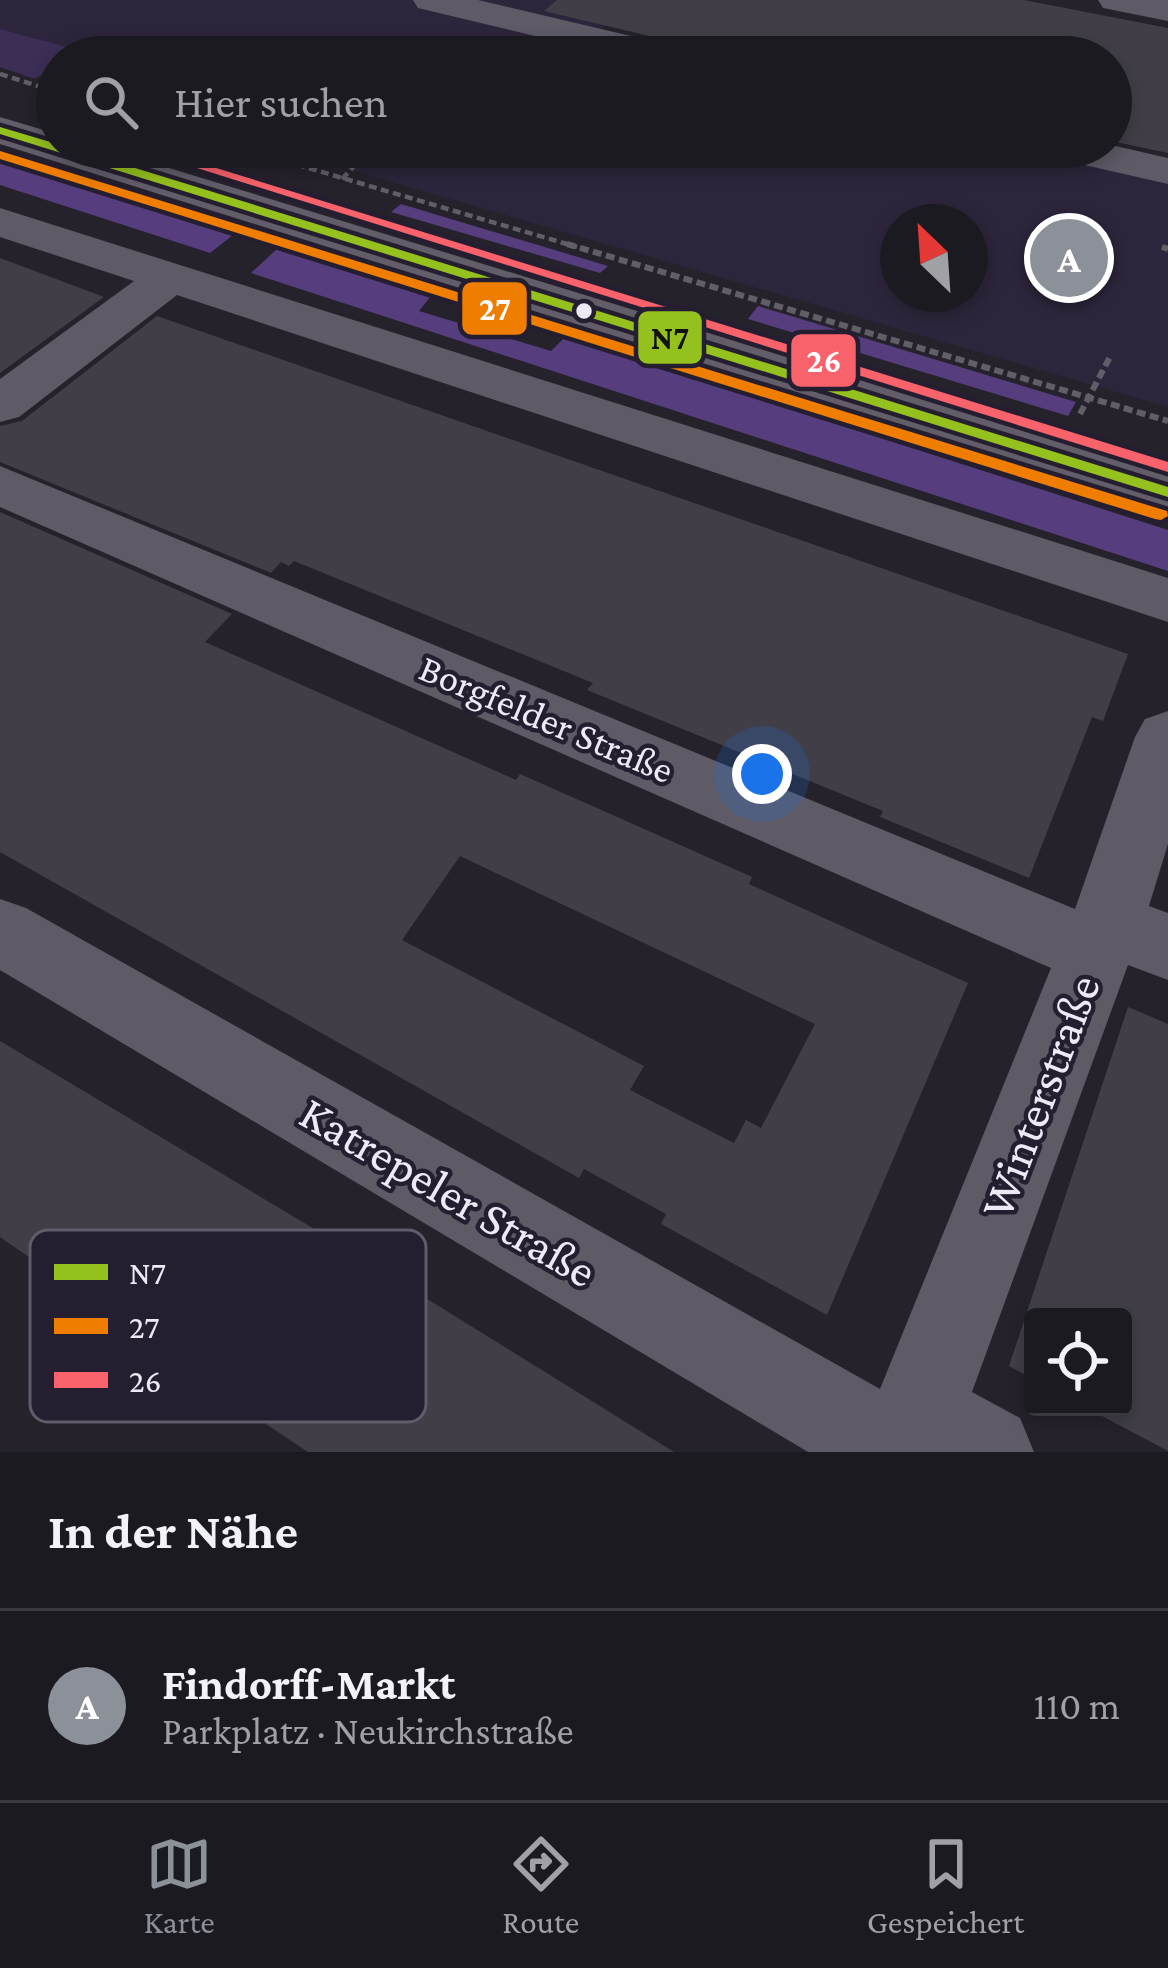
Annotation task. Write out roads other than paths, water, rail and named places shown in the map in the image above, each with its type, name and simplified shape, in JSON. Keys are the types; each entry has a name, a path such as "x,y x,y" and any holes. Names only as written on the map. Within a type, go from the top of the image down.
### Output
{"main road":[{"path":"0,130 36,141"},
{"path":"123,168 1168,492"}],"street":[{"path":"431,0 534,10 610,36"},
{"path":"1116,0 1168,10"},
{"path":"1132,163 1168,171"},
{"path":"0,222 1168,600"},
{"path":"0,405 168,279"},
{"name":"Borgfelder Straße","path":"0,485 1123,940"},
{"name":"Winterstraße","path":"926,1442 1123,940 1168,736"},
{"name":"Katrepeler Straße","path":"0,931 926,1442"}],"place":[{"name":"Findorff-Markt","path":"1069,258"}]}
